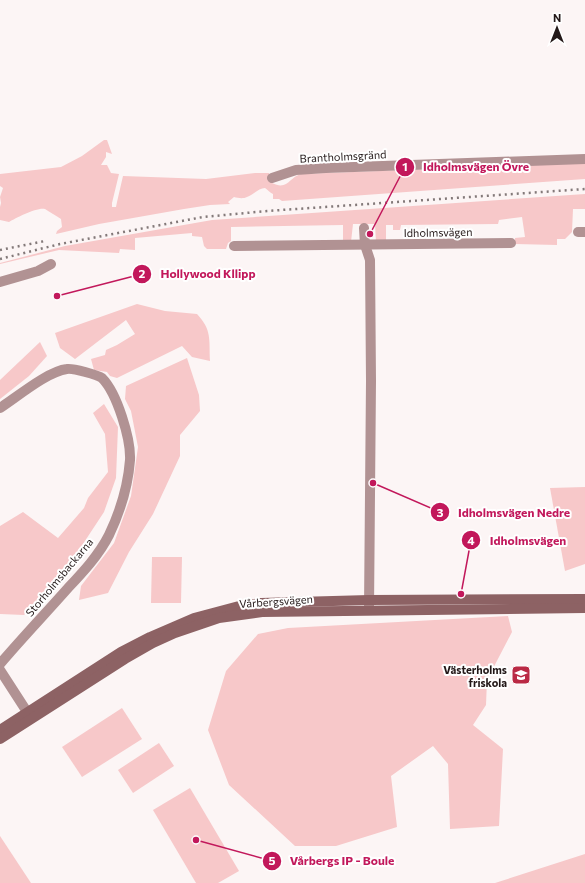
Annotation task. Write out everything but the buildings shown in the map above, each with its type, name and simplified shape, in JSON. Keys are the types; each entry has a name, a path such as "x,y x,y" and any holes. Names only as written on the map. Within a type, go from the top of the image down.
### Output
{"street":[{"name":"Brantholmsgränd","path":"272,178 296,170 326,168 585,159"},
{"path":"364,228 365,245 370,260 369,605"},
{"name":"Idholmsvägen","path":"234,246 511,243"},
{"path":"0,282 38,271 51,264"},
{"name":"Storholmsbackarna","path":"0,408 53,373 68,369 101,377 111,390 121,416 127,436 130,459 125,494 109,536 94,558 78,577 0,664"},
{"name":"Vårbergsvägen","path":"369,605 585,599"},
{"name":"Vårbergsvägen","path":"0,739 30,715 121,652 168,628 194,618 239,606 261,603 585,608"},
{"path":"0,670 30,715"},
{"name":"Vårbergsvägen","path":"0,730 30,715"}],"shaded area":[{"path":"104,140 107,140 112,154 106,152 106,157 101,165 107,165 111,173 119,174 112,207 116,207 123,176 206,179 255,173 269,173 269,178 272,183 282,185 301,174 585,163 585,179 282,201 279,199 273,199 273,194 265,188 260,189 245,198 234,197 228,202 230,204 184,209 99,224 56,234 62,227 61,219 45,209 32,211 9,222 0,220 0,197 3,188 0,186 0,174 61,167 82,156"},
{"path":"585,194 585,209 573,209 572,232 565,239 557,239 557,245 515,244 515,238 525,237 522,217 499,220 498,224 401,225 400,230 393,230 393,225 386,225 386,242 376,242 375,224 353,224 351,242 343,242 343,225 231,227 231,241 228,243 226,249 207,249 204,246 202,237 192,236 192,233 135,238 135,250 120,249 119,253 59,250 0,264 65,246 212,220"},
{"path":"137,304 165,311 197,314 205,325 209,335 210,361 192,357 182,346 117,378 110,376 107,372 94,370 91,359 105,355 106,350 135,334 126,320 75,359 60,348 55,333"},
{"path":"40,342 47,356 29,376 0,399 0,380"},
{"path":"187,358 199,395 200,411 180,435 180,456 153,514 129,552 108,593 79,600 81,586 114,543 131,496 138,447 131,411 125,399 126,386"},
{"path":"104,404 118,427 116,478 104,512 58,579 24,615 0,614 0,526 23,512 58,538 84,508 88,498 108,472 105,434 93,413"},
{"path":"585,487 585,564 565,571 550,488"},
{"path":"152,557 182,557 181,603 151,603"},
{"path":"508,616 512,632 487,680 486,705 473,725 503,749 499,826 450,829 448,764 433,746 391,776 397,827 336,846 295,846 229,785 208,730 226,671 258,634 288,628"},
{"path":"122,708 142,739 82,777 62,747"},
{"path":"159,743 174,766 133,793 118,770"},
{"path":"190,788 239,871 218,883 196,883 153,810"},
{"path":"0,836 31,883 0,883"},
{"path":"585,854 585,883 495,883"}],"railway":[{"path":"0,259 60,244 203,217 267,211 585,189"},
{"path":"0,250 45,241"}],"place":[{"name":"Idholmsvägen Övre","path":"370,234"},
{"name":"Hollywood Kllipp","path":"57,296"},
{"name":"Idholmsvägen Nedre","path":"373,483"},
{"name":"Idholmsvägen","path":"461,594"},
{"name":"Västerholms friskola","path":"521,675"},
{"name":"Vårbergs IP - Boule","path":"196,840"}]}
